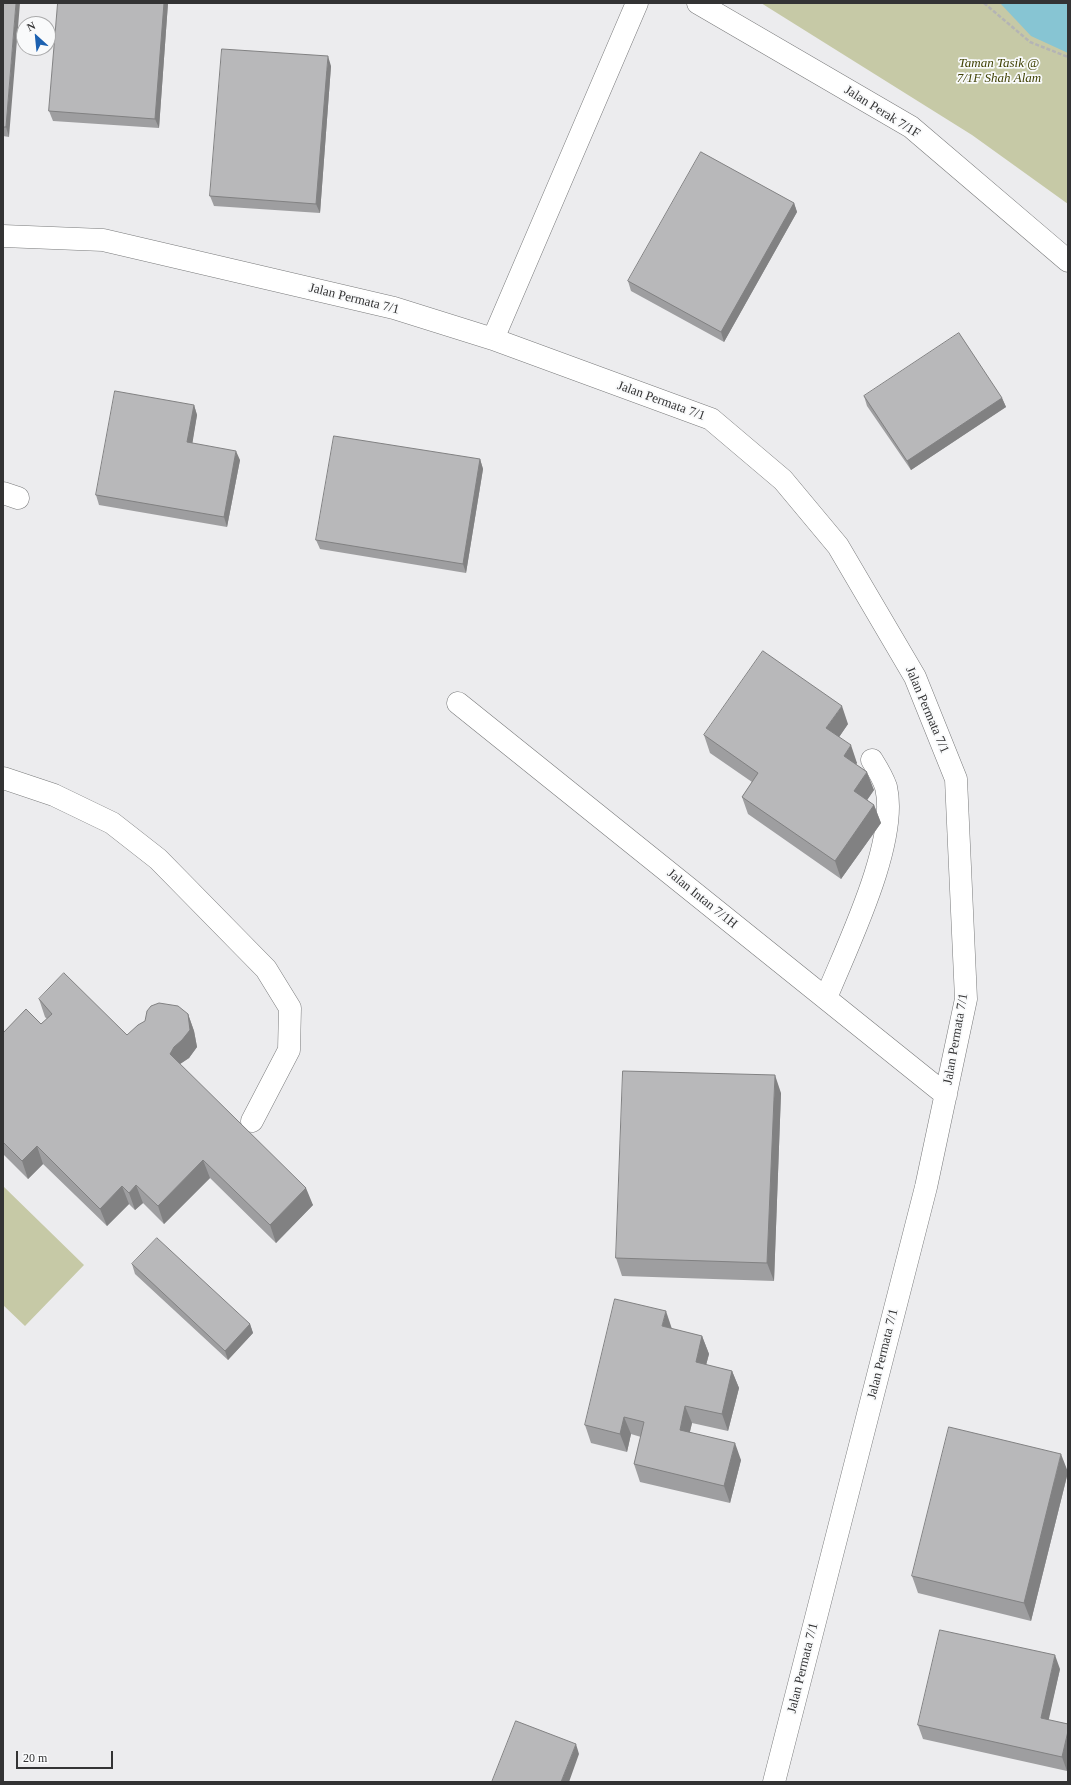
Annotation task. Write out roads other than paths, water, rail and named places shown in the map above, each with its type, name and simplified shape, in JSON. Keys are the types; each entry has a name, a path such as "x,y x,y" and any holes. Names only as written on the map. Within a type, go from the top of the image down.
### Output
{"street":[{"path":"493,339 637,3"},
{"name":"Jalan Perak 7/1F","path":"698,3 911,127 1068,261"},
{"name":"Jalan Permata 7/1","path":"3,236 103,240 394,308 493,339 711,419 783,480 838,546 915,677 956,779 966,999 926,1187 774,1782"},
{"name":"Jalan Intan 7/1H","path":"458,703 946,1095"},
{"path":"826,998 861,914 875,875 884,839 888,815 886,787 872,760"},
{"path":"3,778 54,795 112,823 158,859 266,969 290,1008 289,1050 252,1121"}],"water":[{"path":"1000,3 1068,3 1068,53 1031,36"}],"park label":[{"name":"Taman Tasik @ 7/1F Shah Alam","path":"999,72"}]}
